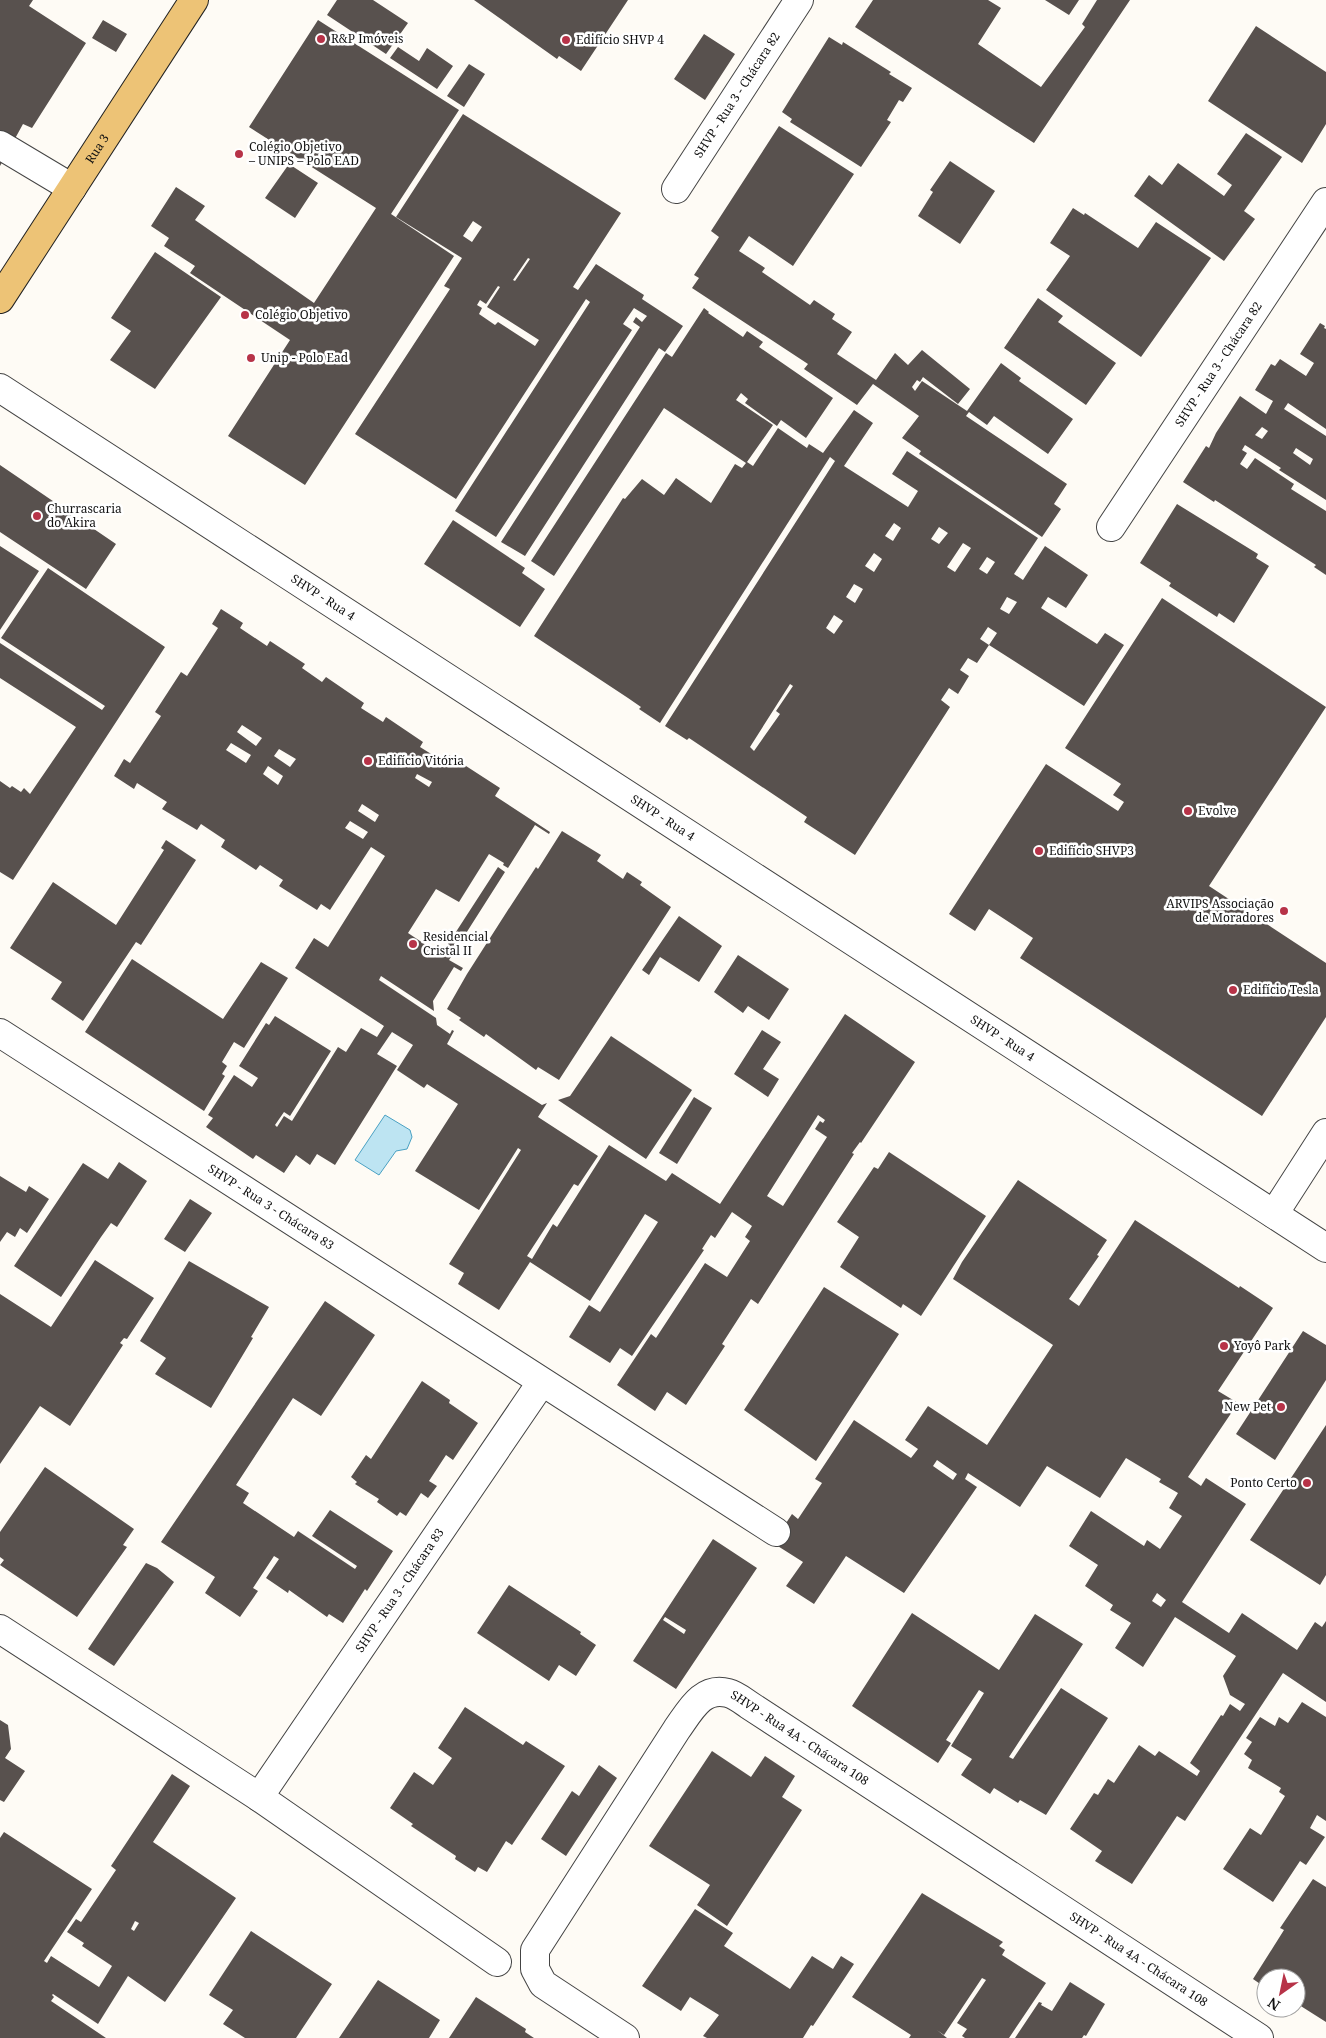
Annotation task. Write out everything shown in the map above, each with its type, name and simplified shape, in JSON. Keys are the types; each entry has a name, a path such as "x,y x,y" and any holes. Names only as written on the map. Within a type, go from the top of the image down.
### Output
{"main road":[{"name":"Rua 3","path":"0,299 194,0"}],"street":[{"name":"SHVP - Rua 3 - Chácara 82","path":"676,189 799,0"},
{"path":"0,145 72,188"},
{"name":"SHVP - Rua 3 - Chácara 82","path":"1111,527 1326,202"},
{"name":"SHVP - Rua 4","path":"0,388 1326,1248"},
{"name":"SHVP - Rua 3 - Chácara 83","path":"0,1033 541,1383 776,1532"},
{"path":"1274,1214 1326,1134"},
{"name":"SHVP - Rua 3 - Chácara 83","path":"259,1797 541,1383"},
{"path":"0,1629 259,1797 496,1962"},
{"name":"SHVP - Rua 4A - Chácara 108","path":"625,2038 543,1984 535,1969 535,1950 697,1700 714,1692 729,1694 750,1705 1259,2038"}],"water":[{"path":"385,1115 410,1130 412,1137 407,1149 396,1151 379,1175 355,1160"}],"building":[{"path":"0,0 33,0 29,6 86,43 32,128 23,124 0,166"},
{"path":"337,0 373,0 408,23 386,54 327,15"},
{"name":"Edifício SHVP 4","path":"474,0 628,0 581,71 559,56 557,59"},
{"path":"873,0 988,0 1001,8 978,44 1041,87 1085,27 1082,24 1097,0 1130,0 1034,143 855,27"},
{"path":"1045,0 1079,0 1069,15"},
{"path":"103,20 127,34 116,52 92,38"},
{"path":"318,20 459,110 391,214 454,256 305,485 228,436 290,340 190,273 195,266 164,246 169,238 151,226 176,187 205,206 195,220 314,303 376,208 249,127"},
{"path":"1256,26 1326,72 1326,124 1302,163 1208,101"},
{"path":"704,34 735,54 705,100 674,79"},
{"path":"829,37 842,45 843,42 891,72 889,74 912,88 903,102 899,100 887,120 891,122 861,167 790,122 792,119 782,112"},
{"path":"398,47 419,61 427,48 453,66 437,89 390,58"},
{"path":"469,64 485,74 464,107 447,96"},
{"path":"463,114 621,213 573,287 578,290 596,264 644,295 642,299 683,326 665,352 659,348 525,556 501,542 640,327 633,322 636,317 642,322 647,316 634,308 623,324 632,330 496,537 455,511 590,302 586,299 456,499 355,434 450,289 444,286 462,258 396,217","holes":["473,221 482,227 472,242 463,236","528,258 530,259 515,281 513,280","498,286 500,287 487,307 539,340 535,346 498,322 495,325 479,314 482,308 477,305 480,300 486,304"]},
{"path":"779,126 854,174 793,266 749,236 739,251 765,268 762,272 810,305 814,300 835,314 832,319 852,332 837,354 876,380 895,353 908,365 922,350 970,389 958,404 923,377 920,382 917,380 912,387 915,391 922,381 967,411 1001,363 1021,378 1019,381 1073,419 1048,454 994,416 987,425 969,412 966,416 1067,484 1054,504 1061,509 1042,537 919,454 921,451 902,438 919,416 873,384 857,405 804,369 808,364 692,288 699,278 694,275 719,237 711,231"},
{"path":"1246,133 1282,157 1244,211 1255,219 1224,261 1134,196 1149,175 1162,185 1178,163 1224,196 1232,185 1217,174"},
{"path":"950,161 995,191 960,244 918,216 933,192 930,190"},
{"path":"289,164 318,183 295,218 265,198"},
{"path":"1073,208 1084,215 1085,213 1138,248 1156,222 1211,258 1141,357 1046,290 1070,256 1050,243"},
{"path":"155,252 221,297 155,389 110,360 131,331 111,318"},
{"path":"1038,298 1063,316 1058,322 1116,363 1086,405 1004,348"},
{"path":"704,308 708,313 743,337 747,331 763,342 759,347 833,398 806,438 781,420 777,426 745,403 748,399 741,393 736,400 773,425 747,462 753,466 778,428 807,448 809,444 823,453 854,410 873,423 844,466 908,507 918,491 892,474 907,451 1038,538 1014,574 1023,580 1045,546 1088,575 1066,608 1048,597 1041,608 1097,644 1105,633 1124,645 1084,706 989,645 977,663 968,658 960,670 969,676 958,694 949,688 941,700 950,707 855,855 804,822 807,817 689,738 687,740 665,726 835,461 830,457 660,723 639,709 641,707 628,698 534,636 623,498 625,499 642,479 664,495 676,478 711,503 735,464 742,468 746,463 664,408 554,576 531,561 666,353 672,357","holes":["894,523 901,528 893,541 885,536","939,527 948,533 939,544 931,539","963,543 971,548 955,572 947,567","874,553 882,559 874,572 865,566","987,557 995,562 987,574 979,569","854,584 863,589 855,603 846,597","1007,597 1017,602 1009,614 1000,609","834,615 843,621 834,634 826,628","988,627 997,633 989,645 980,639","790,684 793,686 776,711 780,714 754,751 750,747"]},
{"path":"1320,323 1325,326 1326,429 1288,403 1284,409 1326,436 1326,500 1279,470 1281,468 1245,445 1242,450 1247,453 1240,464 1247,469 1255,458 1294,484 1291,489 1326,511 1326,575 1314,567 1316,565 1215,500 1214,502 1183,482 1206,446 1209,448 1216,433 1240,396 1266,414 1273,401 1255,390 1271,364 1275,366 1280,359 1306,376 1314,363 1300,354","holes":["1262,427 1268,431 1262,439 1255,435","1296,448 1313,459 1310,465 1293,453"]},
{"name":"Churrascaria do Akira","path":"0,465 116,544 86,589 0,532"},
{"path":"1177,504 1258,554 1256,558 1269,566 1234,623 1219,613 1217,617 1169,586 1171,583 1140,563"},
{"path":"453,520 525,568 522,573 545,589 520,627 424,564"},
{"path":"0,546 39,571 0,630"},
{"path":"48,568 165,647 13,880 0,872 0,781 10,788 12,786 21,792 24,788 30,794 76,727 0,678 0,643 102,710 105,706 1,638"},
{"path":"1162,598 1326,707 1209,886 1326,963 1326,1017 1262,1116 1020,958 1033,938 989,909 975,931 949,914 1046,764 1118,811 1124,802 1113,795 1121,784 1065,748"},
{"path":"221,609 243,623 240,628 267,646 270,641 305,664 302,668 322,682 326,677 364,703 361,708 383,722 386,717 423,742 420,747 444,762 449,755 500,788 495,796 550,832 549,834 535,825 508,868 503,865 504,863 489,854 459,902 436,889 408,933 441,955 498,867 505,872 449,960 463,968 461,971 454,967 433,1001 434,1011 381,976 379,980 436,1018 437,1025 450,1034 452,1030 454,1031 447,1044 542,1105 547,1103 538,1117 598,1156 578,1186 574,1184 527,1256 532,1259 553,1224 557,1227 609,1145 666,1181 672,1173 720,1204 845,1014 915,1062 861,1143 852,1153 854,1154 758,1304 751,1299 722,1344 725,1346 686,1405 667,1392 655,1411 617,1385 651,1334 656,1338 705,1263 727,1277 750,1241 745,1237 752,1226 732,1212 715,1238 711,1235 702,1249 704,1250 632,1356 620,1348 610,1363 569,1337 589,1305 600,1312 658,1222 645,1214 590,1301 530,1262 499,1310 458,1284 464,1273 449,1264 521,1150 518,1148 479,1210 415,1171 458,1104 427,1084 424,1088 397,1070 413,1045 392,1032 377,1054 397,1066 335,1165 317,1154 310,1165 296,1155 284,1173 256,1155 253,1159 206,1127 213,1118 208,1115 234,1075 252,1087 258,1078 239,1066 266,1023 269,1025 275,1016 331,1051 290,1116 284,1112 275,1125 277,1127 284,1116 292,1121 338,1047 346,1052 361,1028 377,1037 384,1026 295,968 314,938 328,947 385,856 371,847 330,910 321,904 317,910 279,886 283,880 260,865 256,870 221,847 225,840 201,824 197,830 162,809 167,802 137,783 134,789 114,776 124,759 130,763 161,716 155,712 181,672 187,676 218,628 212,624","holes":["242,725 262,738 256,746 237,732","231,743 251,755 246,763 226,750","279,749 296,759 290,767 274,756","268,766 283,776 278,785 263,774","417,774 432,782 429,787 415,778","362,804 379,815 375,822 358,811","350,821 368,832 363,839 345,828","818,1115 825,1120 823,1123 820,1121 815,1129 827,1137 783,1206 767,1196"]},
{"path":"562,831 601,855 597,861 623,879 627,872 642,882 640,885 671,907 559,1080 538,1067 536,1070 486,1034 484,1037 459,1020 461,1018 447,1009 506,913 536,867 538,869"},
{"path":"166,840 196,860 141,945 136,942 83,1021 51,999 62,982 10,948 53,882 116,925 164,850 161,848"},
{"path":"679,916 722,946 699,982 660,957 649,975 642,970"},
{"path":"738,955 789,989 769,1020 748,1006 743,1013 714,992"},
{"path":"132,959 223,1019 261,962 288,978 244,1048 234,1042 222,1062 227,1066 222,1074 225,1076 204,1111 85,1032"},
{"path":"762,1030 781,1042 763,1069 779,1079 768,1097 734,1074"},
{"path":"611,1036 692,1090 646,1159 558,1100 570,1096"},
{"path":"694,1097 712,1108 677,1164 659,1153"},
{"path":"889,1152 986,1216 921,1316 903,1304 901,1308 840,1267 859,1237 837,1222 874,1167 878,1169"},
{"path":"119,1162 147,1181 117,1227 111,1223 61,1297 14,1266 83,1163 108,1179"},
{"path":"0,1176 26,1192 29,1186 49,1199 27,1233 20,1228 15,1237 7,1232 0,1242"},
{"path":"1018,1180 1107,1240 1097,1255 1099,1256 1069,1299 1079,1306 1135,1220 1273,1308 1218,1391 1238,1403 1188,1477 1201,1486 1206,1478 1246,1504 1182,1602 1229,1633 1242,1613 1297,1650 1315,1622 1322,1627 1326,1621 1326,1702 1283,1673 1185,1821 1177,1816 1132,1884 1095,1861 1102,1851 1070,1829 1094,1793 1098,1795 1108,1779 1114,1783 1139,1745 1155,1756 1159,1751 1197,1776 1200,1771 1190,1763 1221,1715 1223,1716 1230,1704 1240,1711 1245,1704 1230,1695 1223,1676 1236,1656 1175,1617 1143,1667 1115,1648 1131,1623 1110,1610 1113,1605 1085,1586 1098,1565 1069,1546 1091,1511 1144,1546 1147,1540 1160,1549 1182,1516 1169,1508 1178,1493 1159,1482 1161,1479 1126,1458 1100,1498 1047,1466 1020,1507 968,1473 965,1479 977,1487 904,1593 846,1556 814,1604 786,1586 803,1562 773,1543 792,1514 798,1519 822,1483 815,1479 854,1420 911,1458 918,1449 905,1440 928,1406 987,1445 1053,1345 953,1279 962,1262","holes":["937,1460 957,1474 953,1480 933,1466","1157,1593 1166,1600 1161,1607 1152,1601"]},
{"path":"190,1199 212,1213 185,1252 164,1239"},
{"path":"95,1260 154,1298 127,1339 124,1338 120,1343 123,1345 70,1426 40,1406 0,1464 0,1294 51,1327"},
{"path":"189,1261 269,1307 251,1337 253,1338 211,1408 155,1374 166,1358 140,1341"},
{"path":"824,1287 899,1334 816,1461 744,1410"},
{"path":"325,1301 375,1335 321,1416 293,1398 236,1485 249,1493 243,1503 294,1537 298,1531 355,1569 357,1566 312,1536 330,1510 393,1551 343,1623 329,1614 327,1617 289,1590 288,1593 266,1578 279,1559 274,1556 253,1588 258,1591 240,1617 205,1593 215,1577 161,1542"},
{"name":"New Pet","path":"1303,1331 1326,1345 1326,1380 1275,1460 1236,1434"},
{"path":"422,1381 450,1400 449,1403 478,1423 453,1460 446,1455 429,1481 437,1486 428,1498 421,1493 406,1516 400,1512 397,1516 377,1502 379,1499 355,1484 357,1482 351,1477 366,1455 371,1459"},
{"name":"Ponto Certo","path":"1326,1425 1326,1575 1320,1585 1250,1540"},
{"path":"45,1467 134,1529 123,1545 127,1547 77,1617 0,1565 4,1560 0,1557 0,1532"},
{"path":"713,1539 757,1568 676,1689 633,1661","holes":["665,1617 686,1630 684,1634 663,1620"]},
{"path":"146,1563 157,1568 174,1582 114,1666 88,1649"},
{"path":"509,1585 581,1632 580,1634 596,1645 576,1676 559,1665 549,1681 477,1633"},
{"path":"912,1613 999,1670 1035,1614 1083,1644 1009,1757 1013,1759 1061,1688 1108,1718 1046,1815 1020,1800 1018,1803 994,1788 990,1794 961,1775 972,1759 951,1746 984,1693 979,1690 946,1740 951,1743 938,1763 852,1706"},
{"path":"1302,1702 1326,1717 1326,1821 1317,1815 1310,1828 1325,1837 1306,1865 1300,1861 1273,1902 1223,1869 1250,1828 1261,1835 1285,1796 1279,1792 1281,1788 1248,1768 1252,1760 1244,1754 1252,1742 1246,1738 1260,1717 1275,1726 1279,1717 1288,1723"},
{"path":"465,1707 523,1745 526,1741 565,1766 512,1845 506,1841 487,1872 478,1867 475,1872 455,1859 456,1856 411,1826 413,1824 390,1808 414,1772 433,1785 452,1758 438,1748"},
{"path":"0,1720 8,1725 11,1749 5,1758 25,1771 4,1802 0,1800"},
{"path":"712,1751 751,1777 765,1756 795,1776 782,1797 802,1810 727,1926 697,1905 710,1885 649,1846"},
{"path":"599,1765 617,1778 566,1856 541,1839 572,1791 579,1796"},
{"path":"172,1774 190,1786 153,1842 236,1898 165,2002 128,1976 98,2024 52,1995 54,1997 51,2001 106,2038 0,2038 0,1838 4,1832 92,1889 44,1961 47,1963 51,1956 99,1987 112,1966 82,1946 84,1943 67,1932 76,1919 81,1922 116,1870 111,1866","holes":["135,1921 139,1923 134,1931 131,1929"]},
{"path":"1313,1879 1326,1887 1326,2022 1306,2009 1306,1968 1260,1968 1284,1930 1280,1928"},
{"path":"922,1893 1003,1942 999,1946 1005,1950 1002,1955 1046,1983 1009,2038 965,2038 962,2036 967,2029 957,2023 986,1980 982,1978 944,2035 937,2030 947,2038 909,2038 911,2035 852,1997"},
{"path":"695,1909 733,1933 724,1946 790,1989 812,1956 833,1969 841,1956 854,1964 803,2038 707,2038 703,2036 719,2015 690,1997 681,2011 642,1986"},
{"path":"251,1931 332,1984 296,2038 245,2038 223,2024 233,2010 209,1995"},
{"path":"378,1980 440,2020 429,2038 339,2038"},
{"path":"1070,1982 1105,2004 1086,2036 1084,2035 1082,2038 1015,2038 1039,2002 1052,2011"},
{"path":"476,1997 526,2029 525,2032 534,2038 449,2038"}],"place":[{"name":"R&P Imóveis","path":"321,39"},
{"name":"Edifício SHVP 4","path":"566,40"},
{"name":"Colégio Objetivo – UNIPS – Polo EAD","path":"239,154"},
{"name":"Colégio Objetivo","path":"245,315"},
{"name":"Unip - Polo Ead","path":"251,358"},
{"name":"Churrascaria do Akira","path":"37,516"},
{"name":"Edifício Vitória","path":"368,761"},
{"name":"Evolve","path":"1188,811"},
{"name":"Edifício SHVP3","path":"1039,851"},
{"name":"ARVIPS Associação de Moradores","path":"1284,911"},
{"name":"Residencial Cristal II","path":"413,944"},
{"name":"Edifício Tesla","path":"1233,990"},
{"name":"Yoyô Park","path":"1224,1346"},
{"name":"New Pet","path":"1281,1407"},
{"name":"Ponto Certo","path":"1307,1483"}]}
